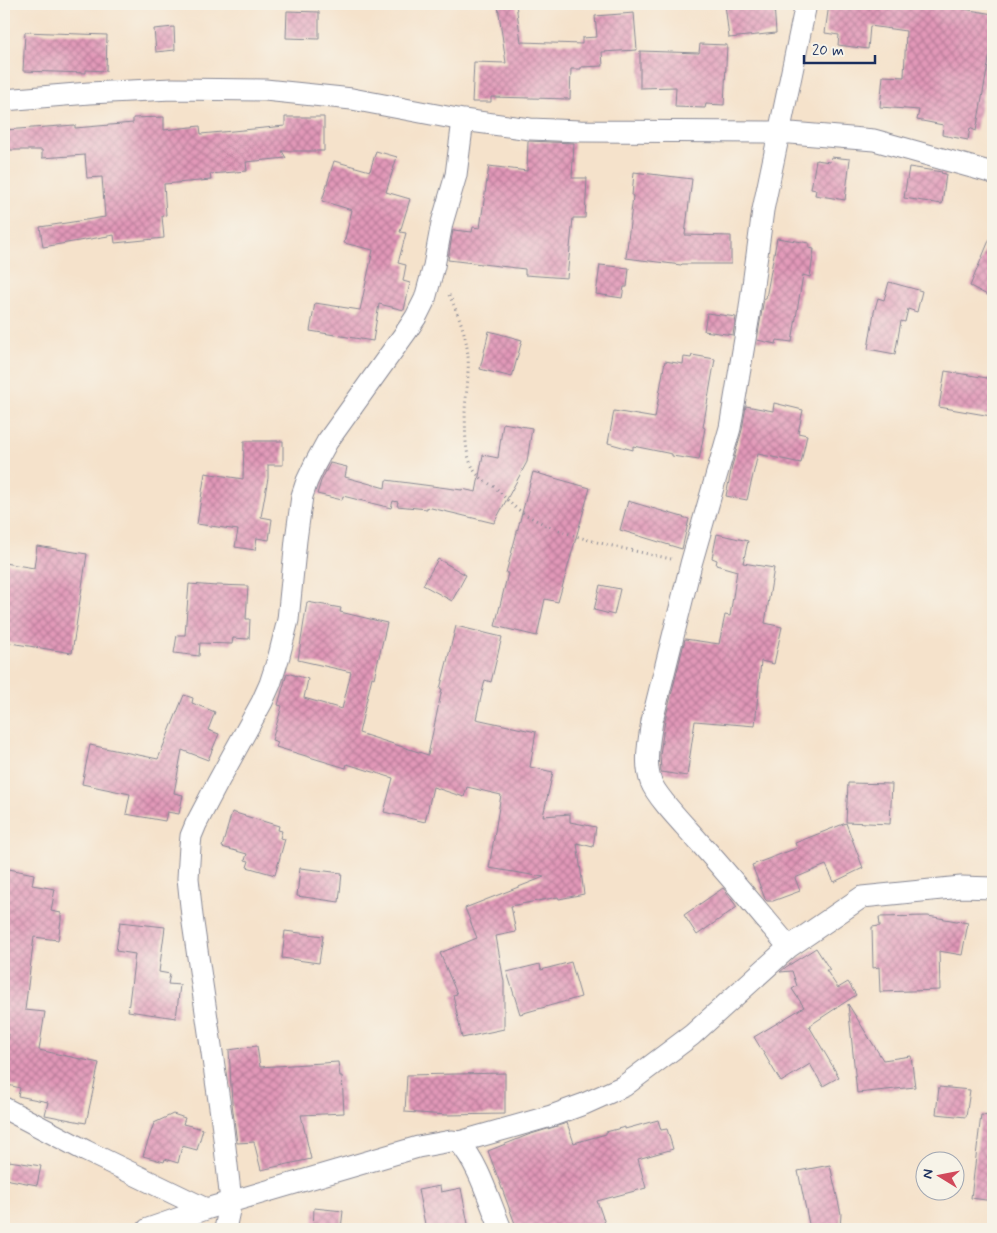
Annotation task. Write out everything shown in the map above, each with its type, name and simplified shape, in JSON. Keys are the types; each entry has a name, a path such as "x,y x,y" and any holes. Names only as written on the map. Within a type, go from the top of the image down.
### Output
{"street":[{"path":"789,947 663,801 652,785 647,772 652,722 691,564 730,428 749,315 763,210 806,4"},
{"path":"4,100 172,89 265,90 352,99 463,120 530,129 779,132 874,140 993,173"},
{"path":"225,1229 231,1201 222,1121 189,888 188,878 192,836 196,824 270,684 288,620 302,496 311,472 327,442 406,332 425,299 434,266 442,223 456,175 463,120"},
{"path":"148,1229 231,1201 418,1147 451,1141 459,1142 551,1116 584,1104 624,1086 692,1035 789,947 862,897 961,886 993,888"},
{"path":"4,1108 86,1151 206,1209"},
{"path":"459,1142 467,1150 476,1168 501,1229"}],"path":[{"path":"434,266 450,297 466,336 468,361 465,411 466,440 468,456 477,475 494,487 518,510 541,523 586,539 691,564"}],"building":[{"path":"516,4 521,42 582,44 582,38 597,37 595,16 634,13 637,50 602,52 603,66 571,69 570,99 491,97 491,102 472,102 474,62 506,63 498,6"},
{"path":"725,4 774,4 776,33 729,38"},
{"path":"829,4 946,4 993,14 993,43 976,131 970,128 968,140 942,135 943,125 917,120 919,110 880,107 883,76 904,77 906,31 870,26 868,49 838,45 839,35 825,33"},
{"path":"287,11 319,12 319,39 286,38"},
{"path":"174,27 175,50 156,52 154,29"},
{"path":"25,32 107,35 106,71 86,70 86,73 23,71"},
{"path":"700,44 727,45 724,105 706,104 705,108 675,107 676,87 640,88 640,51 699,53"},
{"path":"164,117 164,130 200,126 201,134 285,126 285,117 324,117 324,151 282,151 286,158 246,162 247,171 210,174 211,180 164,184 166,215 162,216 164,238 115,243 114,235 43,247 40,227 105,217 102,177 87,178 85,155 42,158 42,150 4,150 4,130 75,125 75,128 133,123 133,118"},
{"path":"528,141 574,143 572,178 587,178 585,218 573,218 567,278 525,275 525,269 448,260 453,230 472,232 473,227 480,228 489,166 527,171"},
{"path":"376,151 397,157 386,192 410,199 400,232 406,233 398,263 406,265 403,281 410,283 404,310 379,304 373,341 310,331 315,303 360,310 373,250 344,243 352,210 322,201 334,161 370,171"},
{"path":"831,157 850,159 845,200 815,195 816,190 811,189 816,160 830,162"},
{"path":"909,167 946,174 942,204 904,198"},
{"path":"634,172 692,179 685,235 731,236 731,264 681,265 626,258"},
{"path":"993,231 993,298 970,286"},
{"path":"777,238 809,243 809,248 814,249 810,277 803,275 792,342 777,340 776,344 757,340"},
{"path":"600,265 629,268 627,287 624,287 622,298 596,294"},
{"path":"889,282 922,291 917,312 908,309 905,322 901,321 895,354 868,349 878,298 884,300"},
{"path":"707,313 736,317 733,335 704,331"},
{"path":"489,331 522,340 512,377 480,369"},
{"path":"692,355 715,359 699,460 672,456 672,454 633,446 633,450 608,443 614,411 655,418 665,361 683,364 684,357 691,358"},
{"path":"945,371 993,379 991,416 939,407"},
{"path":"774,403 803,410 798,433 807,435 801,463 758,454 747,500 726,496 746,406 773,411"},
{"path":"503,423 532,428 527,462 494,523 427,507 427,509 397,506 398,502 393,501 391,508 343,496 342,500 317,494 330,463 347,467 345,477 385,488 386,480 476,492 483,455 498,458"},
{"path":"244,441 283,441 283,465 268,465 268,478 261,517 272,519 269,540 257,538 255,550 235,547 238,530 197,524 205,473 243,479"},
{"path":"533,472 590,488 558,602 545,599 537,636 495,626 508,573 506,573"},
{"path":"628,501 689,519 682,549 620,530"},
{"path":"717,534 748,541 743,563 774,568 765,623 782,627 774,664 761,661 755,726 695,721 687,776 661,772 660,755 665,720 685,639 719,644 725,615 730,616 737,571 716,565 717,560 712,558"},
{"path":"37,546 87,554 72,653 4,642 4,563 34,568"},
{"path":"438,559 466,575 452,601 423,585"},
{"path":"189,584 248,586 246,619 250,619 249,639 233,638 232,644 200,643 199,656 174,653 177,635 185,635"},
{"path":"600,585 620,589 614,615 594,610"},
{"path":"307,602 341,608 340,612 387,623 359,733 428,755 442,689 440,689 456,626 502,637 491,682 485,680 476,719 536,732 530,767 553,772 543,816 570,814 570,822 596,827 593,847 577,843 584,894 511,906 516,932 496,936 504,982 504,1029 462,1038 453,995 457,994 440,953 477,938 465,908 544,877 489,868 501,795 467,787 464,797 433,787 425,822 384,812 393,778 347,764 346,768 276,747 278,742 272,740 282,706 278,705 287,673 308,679 304,698 342,709 351,672 298,660"},
{"path":"184,695 193,698 192,703 215,712 208,730 219,734 208,760 182,750 174,793 183,795 179,814 167,812 165,821 126,814 130,794 82,784 90,745 158,759"},
{"path":"848,783 892,784 890,824 846,822"},
{"path":"232,812 279,826 278,830 282,831 280,838 285,839 275,875 247,867 249,861 245,860 247,854 222,847"},
{"path":"846,823 863,868 834,882 826,865 795,878 800,891 773,901 765,899 752,865 797,848 795,843"},
{"path":"4,868 34,874 32,885 55,889 51,911 61,913 58,940 34,937 25,1010 45,1012 39,1050 99,1063 86,1123 45,1115 48,1102 18,1096 20,1088 4,1084 4,1056 9,1034 4,1034"},
{"path":"300,868 342,873 339,902 297,896"},
{"path":"723,888 737,907 697,935 684,915"},
{"path":"928,916 968,923 962,955 939,951 940,990 880,992 879,967 873,968 872,927 880,926 879,917"},
{"path":"120,922 165,927 159,972 170,974 168,984 180,985 176,1018 128,1011 135,954 116,951"},
{"path":"285,931 323,936 319,963 282,958"},
{"path":"816,948 830,970 826,970 838,988 848,982 856,995 809,1026 839,1077 823,1086 810,1064 781,1082 754,1037 804,1007 792,989 797,986 792,971 780,972"},
{"path":"571,962 581,997 520,1014 507,972 540,964 541,970"},
{"path":"848,1004 883,1060 911,1056 915,1087 857,1093"},
{"path":"257,1046 260,1067 338,1062 340,1076 342,1076 344,1113 301,1115 311,1159 261,1170 254,1142 237,1143 232,1103 229,1050"},
{"path":"505,1073 505,1114 446,1115 405,1112 407,1075"},
{"path":"939,1087 970,1090 966,1117 936,1114"},
{"path":"173,1114 185,1118 183,1124 203,1129 197,1150 182,1146 178,1163 165,1159 164,1162 143,1156 154,1123"},
{"path":"981,1115 993,1116 993,1201 971,1198"},
{"path":"658,1120 661,1130 667,1129 673,1149 638,1159 646,1188 597,1201 607,1229 517,1229 488,1151 528,1135 567,1123 574,1143 606,1134 606,1132"},
{"path":"9,1161 41,1166 37,1185 5,1179"},
{"path":"830,1165 841,1214 840,1229 810,1229 798,1171"},
{"path":"440,1186 441,1192 461,1188 469,1229 426,1229 418,1190"},
{"path":"314,1208 343,1211 341,1229 313,1229"}]}
